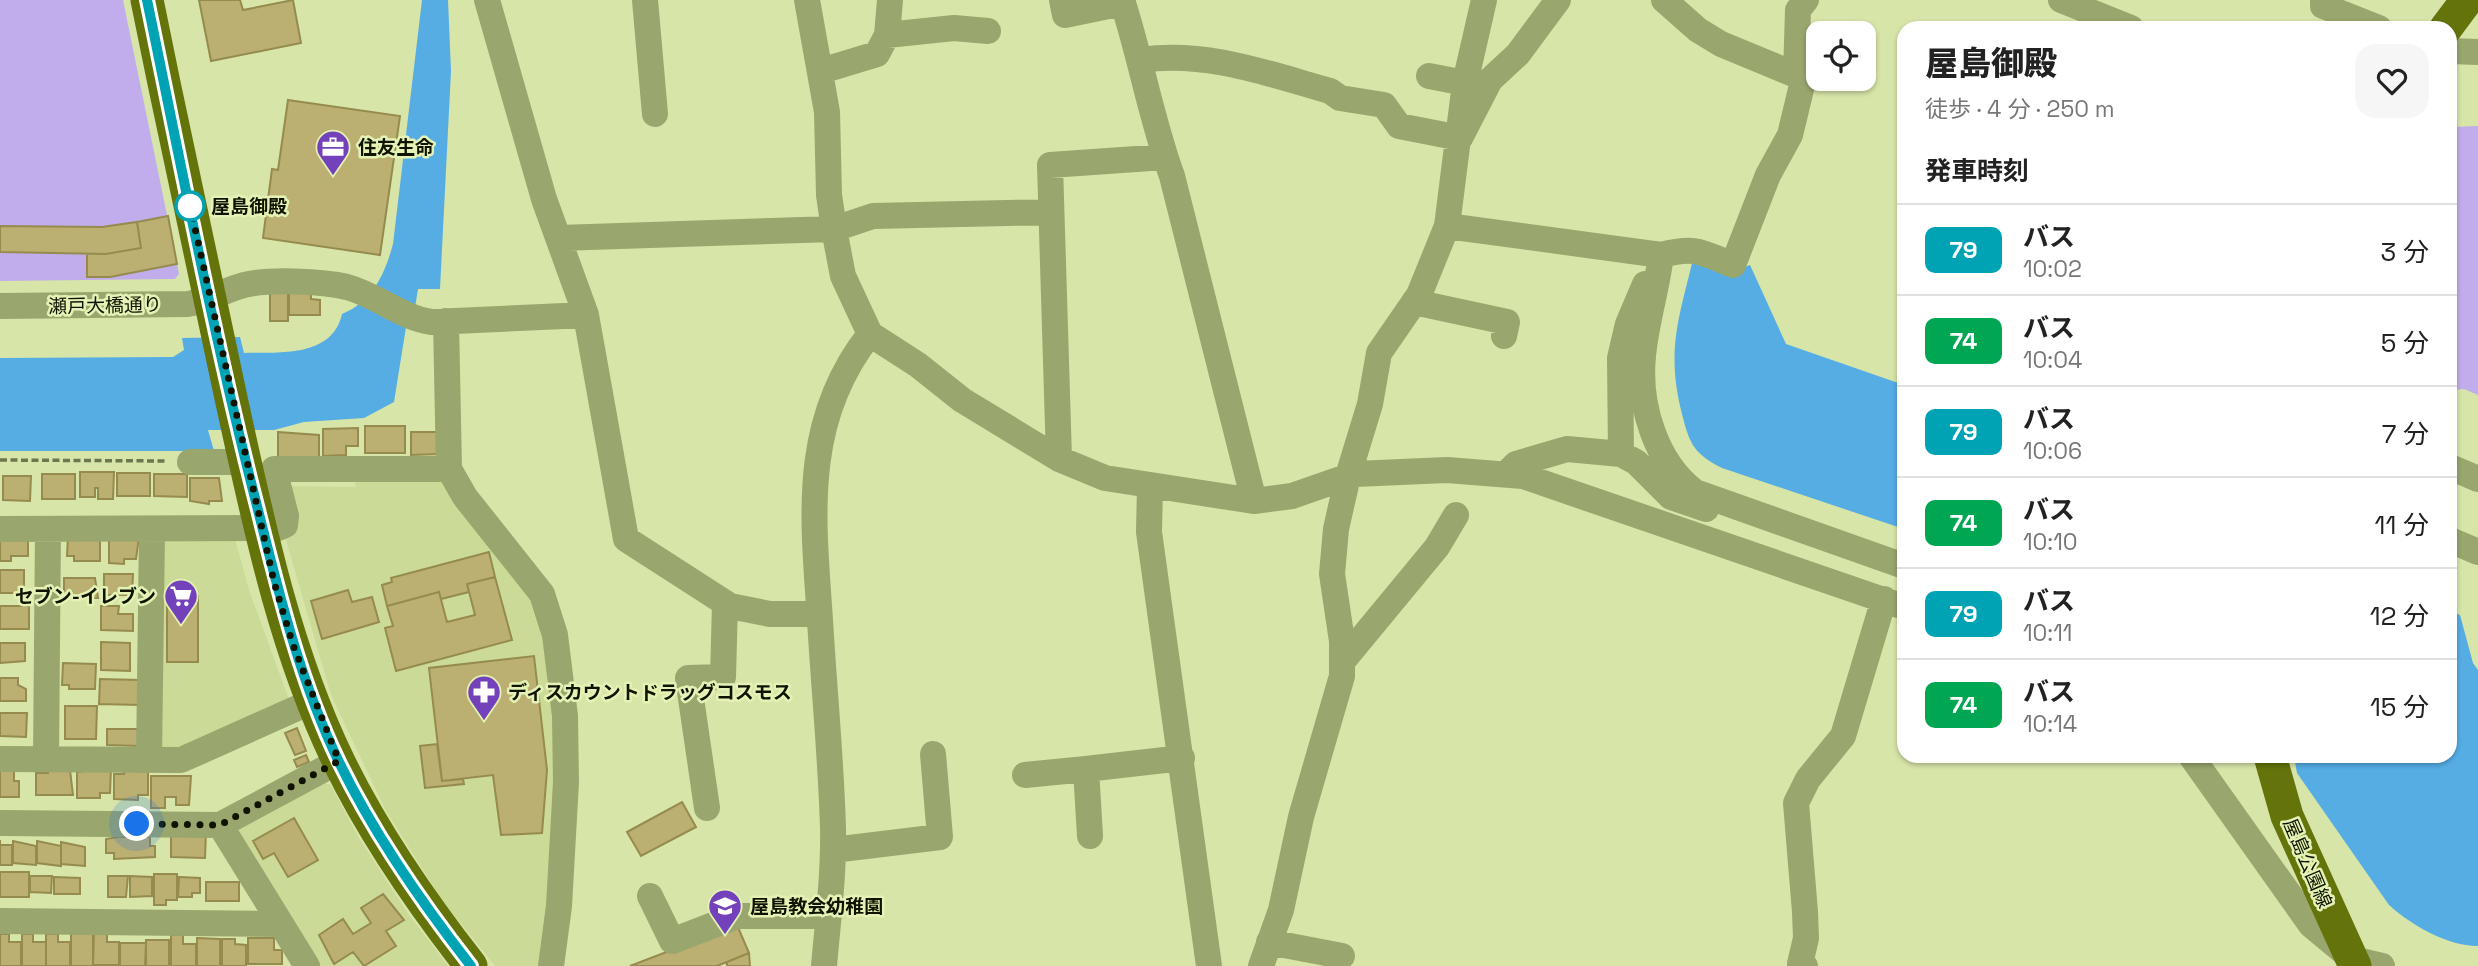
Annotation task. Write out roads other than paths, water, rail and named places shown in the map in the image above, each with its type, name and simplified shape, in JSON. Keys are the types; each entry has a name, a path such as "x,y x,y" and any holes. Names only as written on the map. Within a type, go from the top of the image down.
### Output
{"main road":[{"path":"147,0 242,447 293,645 339,761 405,877 471,966"},
{"path":"2451,21 2467,0"},
{"name":"屋島公園線","path":"2272,763 2287,816 2363,964"}],"street":[{"path":"487,0 559,238 586,315 626,539 725,603 771,614 819,614"},
{"path":"645,0 655,114"},
{"path":"807,0 827,112 829,195 834,229 843,276 870,334 918,365 962,400 1059,459 1105,478 1254,501 1292,496 1348,476 1447,470 1523,476 1894,603 1843,736 1808,779 1796,803 1806,938 1799,965"},
{"path":"821,71 877,54 887,35 890,0"},
{"path":"1062,0 1065,15 1122,2 1141,60 1254,501"},
{"path":"1342,956 1265,954 1281,910 1301,817 1342,676 1332,574 1336,529 1348,476 1370,404 1380,353 1414,302 1447,226 1465,83 1484,0"},
{"path":"1460,138 1490,79 1518,54 1558,0"},
{"path":"1447,226 1661,255 1681,248 1694,250 1733,265 1768,175 1790,135 1803,81 1796,75 1721,44 1698,30 1664,0"},
{"path":"1796,75 1798,10 1806,0"},
{"path":"2061,0 2114,21"},
{"path":"2323,0 2323,6 2361,21"},
{"path":"887,35 954,28 988,31"},
{"path":"2457,51 2478,52"},
{"path":"1141,60 1163,57 1244,65 1330,91 1340,98 1384,105 1399,126 1460,138"},
{"path":"1429,76 1465,83"},
{"path":"1059,459 1050,165 1165,157"},
{"path":"559,238 834,229 873,216 1051,212"},
{"path":"1621,454 1620,358 1628,324 1661,255"},
{"path":"1661,255 1643,358 1652,428 1662,457 1677,479 1696,492 1771,521 1897,564"},
{"path":"210,301 227,290 247,284 314,283 346,287 414,319 446,321 586,315"},
{"name":"瀬戸大橋通り","path":"0,306 210,301"},
{"path":"1414,302 1507,322 1504,336"},
{"path":"446,321 449,470 465,497 542,594 555,635 564,705 566,782 559,906 551,966"},
{"path":"824,966 833,850 813,533 813,481 822,430 846,371 870,334"},
{"path":"190,461 242,447"},
{"path":"1506,474 1516,464 1567,449 1621,454 1636,462 1671,498 1759,523 1771,521"},
{"path":"0,529 263,530 285,525 286,516 274,470 449,470"},
{"path":"2457,470 2478,479"},
{"path":"1150,486 1149,532 1209,966"},
{"path":"1342,662 1437,547 1456,515"},
{"path":"46,759 48,529"},
{"path":"149,760 152,530"},
{"path":"2457,543 2478,552"},
{"path":"706,808 688,678 723,677 725,603"},
{"path":"0,759 181,760 313,701"},
{"path":"833,850 940,837 933,754"},
{"path":"1024,775 1182,758"},
{"path":"0,823 220,825 339,761"},
{"path":"2196,763 2311,925 2363,964"},
{"path":"1086,769 1090,836"},
{"path":"220,825 278,924 307,966"},
{"path":"650,896 672,941 737,916 828,916"},
{"path":"0,921 278,924"}],"water":[{"path":"422,0 448,0 451,71 440,289 418,289 414,314 406,327 394,402 364,418 304,422 274,430 208,430 214,451 0,451 0,358 173,357 184,350 182,338 240,337 244,353 302,350 327,339 342,314 362,302 376,286 393,244"},
{"path":"1694,255 1732,272 1750,265 1786,344 1897,383 1897,527 1722,468 1704,457 1693,445 1687,430 1677,388 1675,350 1680,314"},
{"path":"2457,614 2460,615 2473,663 2478,670 2478,946 2454,942 2430,933 2389,905 2297,773 2295,763 2457,763"}],"place":[{"name":"住友生命","path":"333,177"},
{"name":"屋島御殿","path":"190,206"},
{"name":"セブン-イレブン","path":"181,626"},
{"name":"ディスカウントドラッグコスモス","path":"484,722"},
{"name":"屋島教会幼稚園","path":"725,936"}]}
